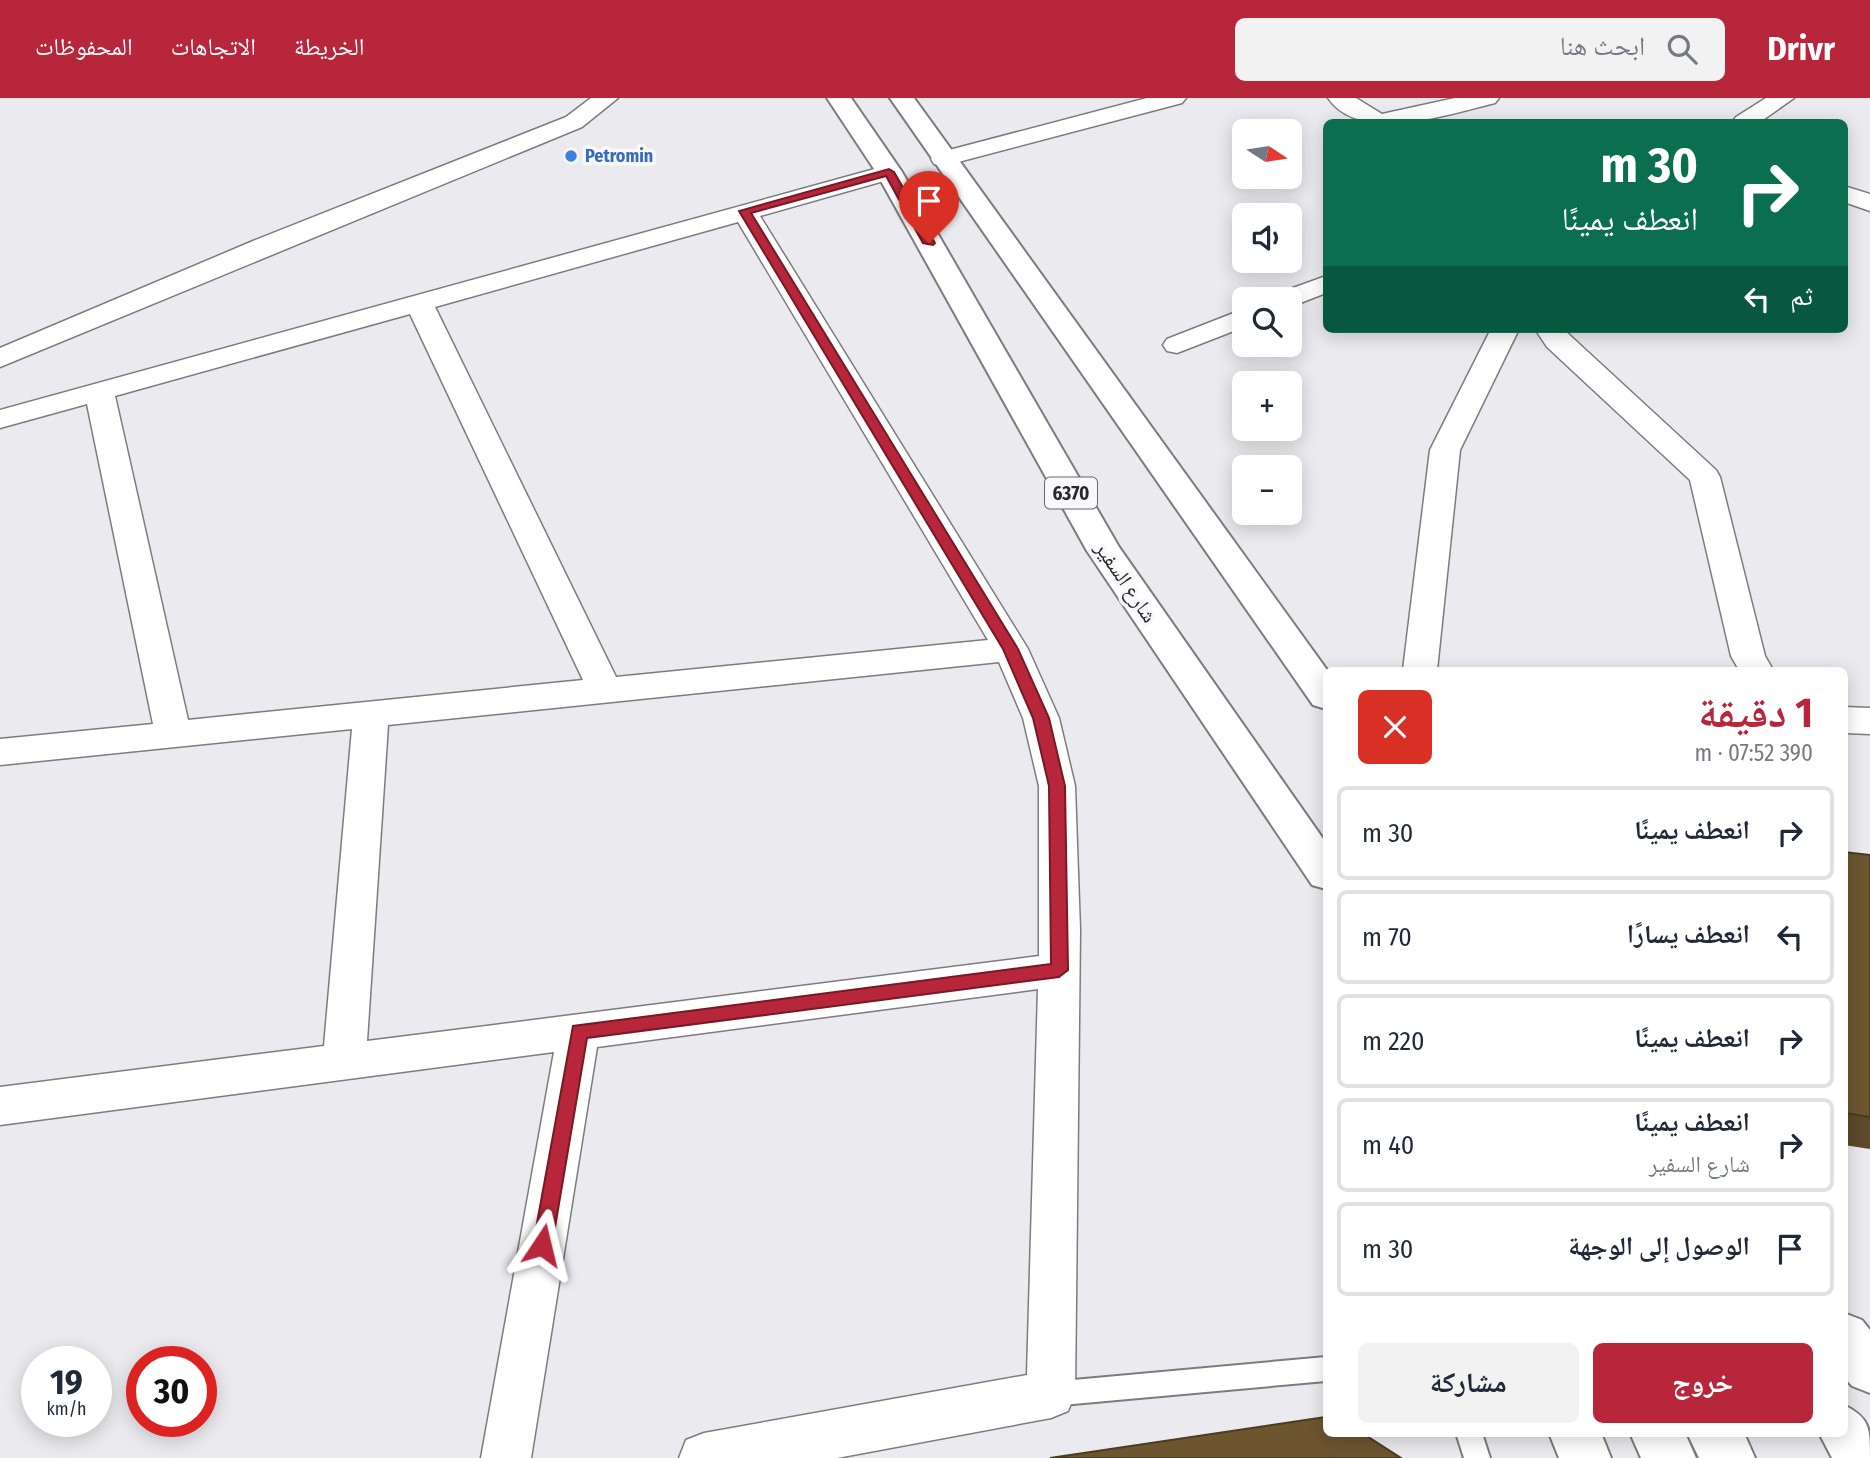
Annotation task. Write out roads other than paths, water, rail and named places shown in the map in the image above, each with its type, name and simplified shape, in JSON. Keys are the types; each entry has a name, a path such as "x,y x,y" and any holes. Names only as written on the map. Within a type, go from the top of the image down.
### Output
{"main road":[{"name":"شارع السفير","path":"839,98 889,172 1104,551 1323,870"},
{"path":"902,98 1323,692"},
{"path":"1848,1342 1870,1369"},
{"path":"1848,1436 1865,1458"},
{"path":"1577,1437 1586,1458"},
{"path":"1658,1437 1670,1458"},
{"path":"1716,1437 1729,1458"}],"street":[{"path":"0,358 262,247 574,122 606,98"},
{"path":"943,159 1174,98"},
{"path":"1340,98 1373,119"},
{"path":"1392,119 1487,98"},
{"path":"1749,119 1782,98"},
{"path":"0,419 889,172"},
{"path":"1848,195 1870,203"},
{"path":"704,1458 1051,1394 1059,970 1057,786 1041,718 1011,649 744,211"},
{"path":"1302,294 1323,285"},
{"path":"419,303 605,690"},
{"path":"1177,345 1232,322"},
{"path":"1420,667 1445,450 1503,333"},
{"path":"1552,333 1705,477 1748,656 1754,667"},
{"path":"99,392 173,735"},
{"path":"0,752 1011,649"},
{"path":"344,1062 371,714"},
{"path":"1848,720 1870,721"},
{"path":"0,1106 1059,970"},
{"path":"506,1458 579,1031"}],"lane":[{"path":"1051,1394 1323,1369"},
{"path":"1470,1437 1477,1458"}],"place":[{"name":"Petromin","path":"571,156"}]}
